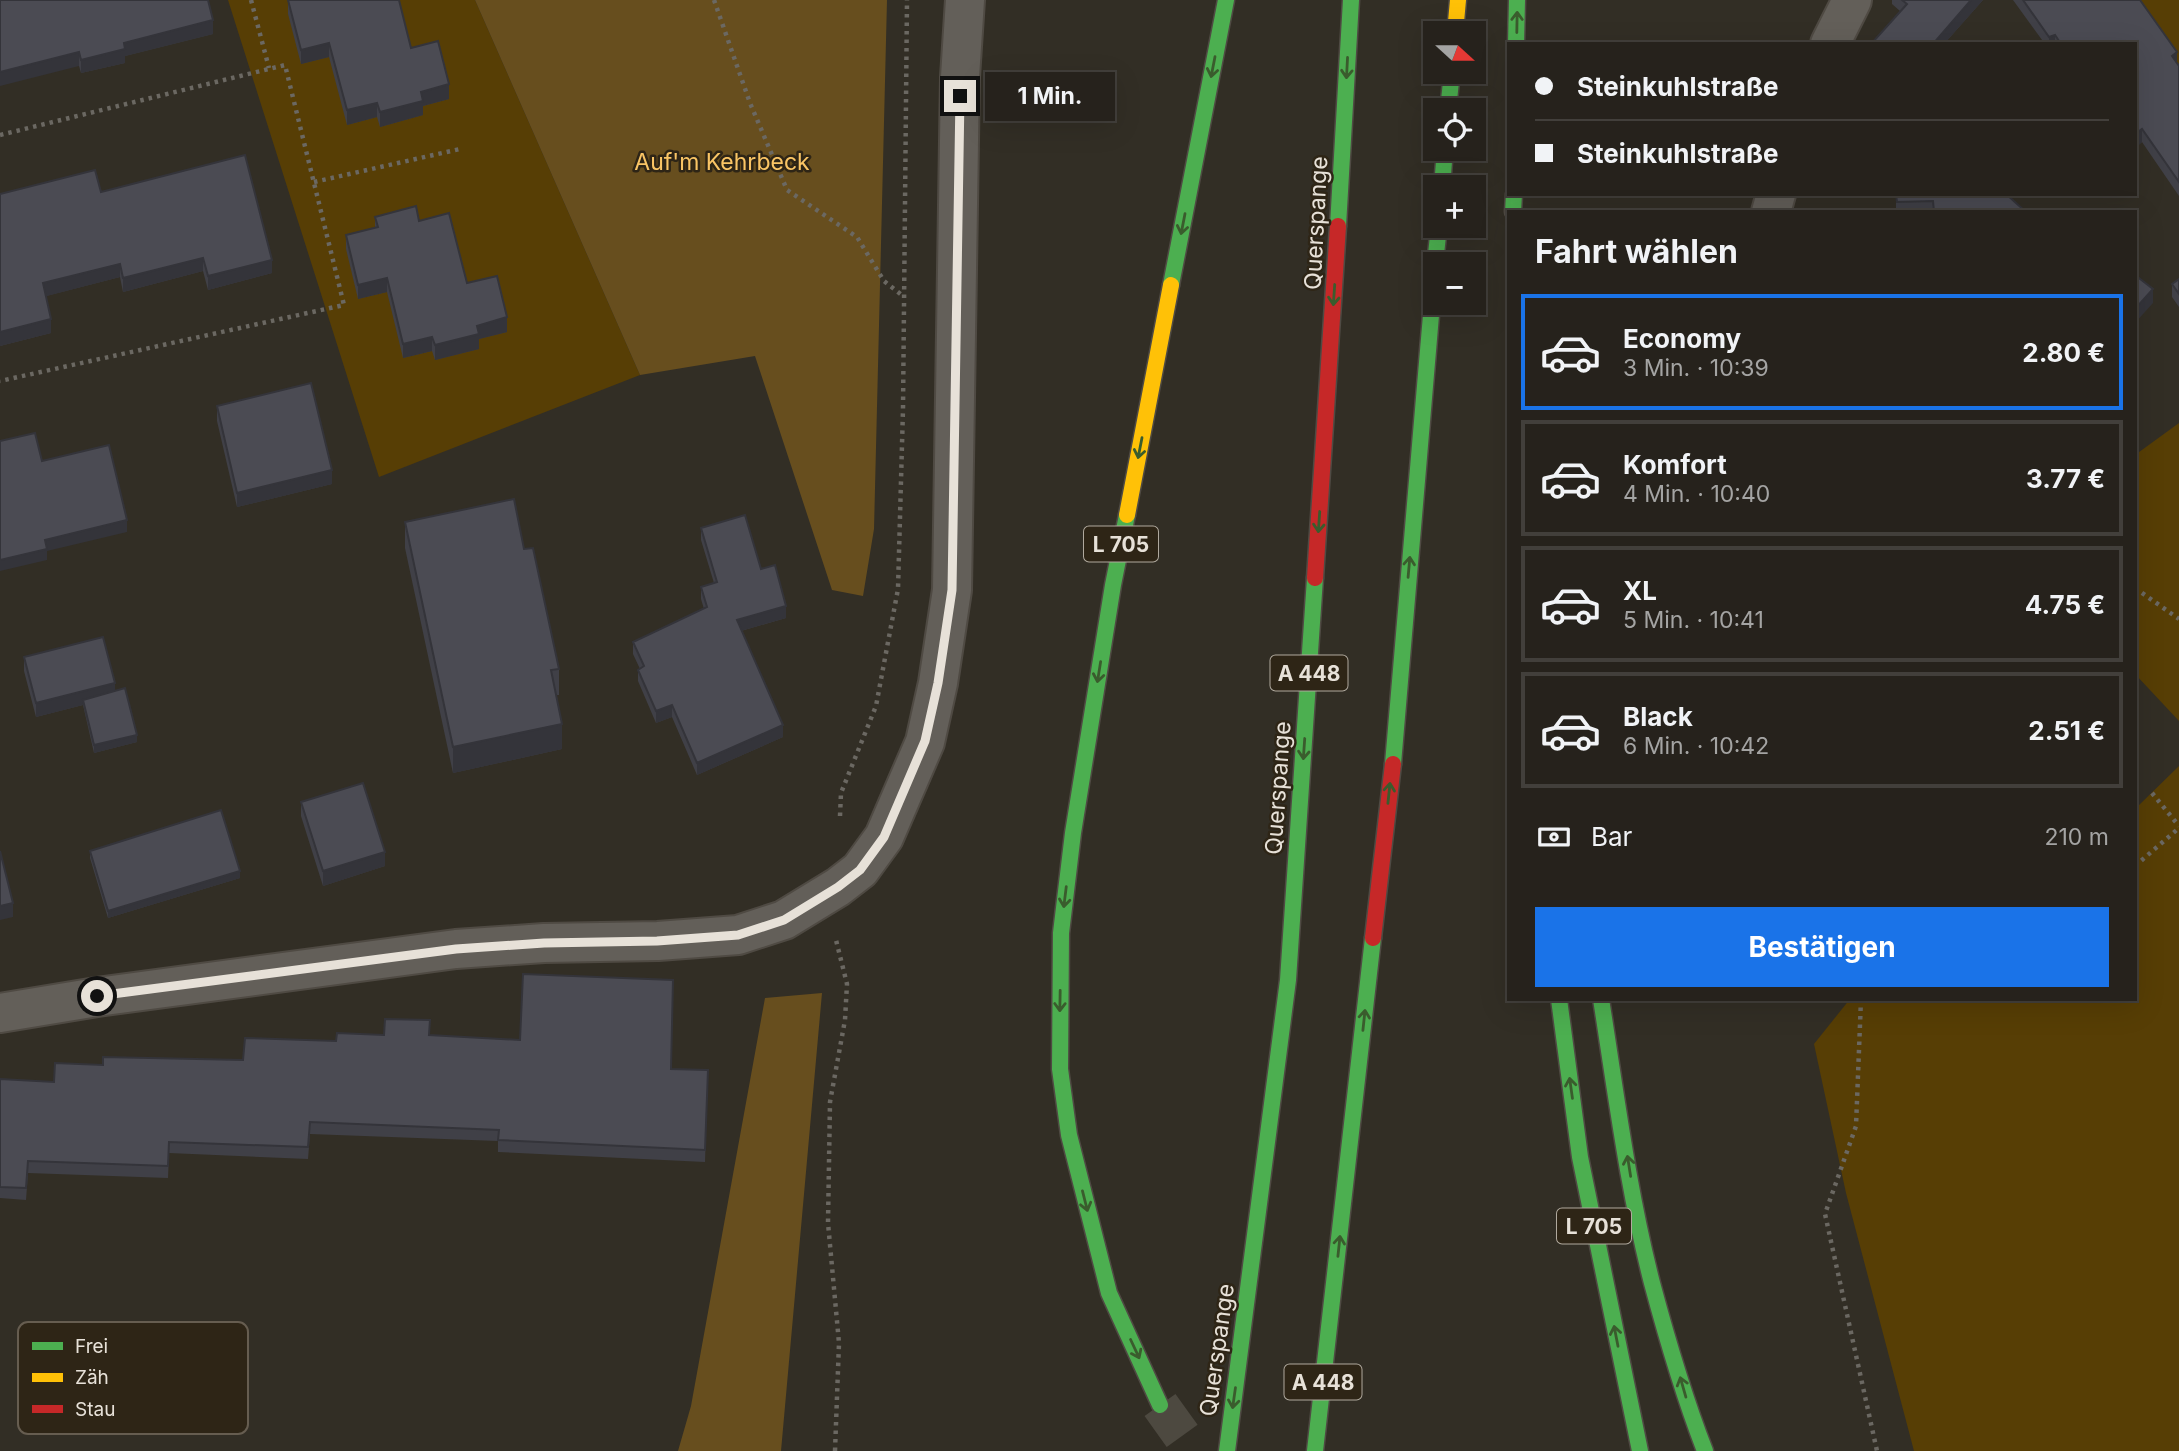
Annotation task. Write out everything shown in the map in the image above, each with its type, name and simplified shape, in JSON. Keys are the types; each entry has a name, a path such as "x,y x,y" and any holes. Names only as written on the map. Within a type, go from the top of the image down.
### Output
{"highway":[{"name":"L 705","path":"1160,1405 1109,1293 1069,1135 1060,1069 1061,933 1073,833 1114,585 1226,0"},
{"name":"Querspange","path":"1227,1451 1288,980 1335,289 1351,0"},
{"path":"1456,21 1458,0"},
{"path":"1517,0 1517,42"},
{"name":"A 448","path":"1315,1451 1394,751 1431,315"},
{"name":"L 705","path":"1559,1001 1580,1157 1640,1451"},
{"path":"1601,1001 1630,1176 1652,1282 1693,1422 1705,1451"}],"street":[{"path":"0,1013 97,996 456,949 738,935 784,920 838,887 860,870 884,837 925,741 938,683 952,590 960,77 965,0"},
{"path":"1831,42 1852,0"}],"path":[{"path":"251,0 269,68"},
{"path":"714,0 750,103 787,190 857,237 884,281 903,296 956,295"},
{"path":"835,1451 839,1343 828,1223 830,1102 845,1020 847,984 836,941 841,793 876,706 898,589 903,409 907,0"},
{"path":"0,135 285,65 344,305 0,382"},
{"path":"314,182 460,149"},
{"path":"2137,589 2179,620"},
{"path":"2137,864 2179,827 2152,793"},
{"path":"1861,1001 1856,1126 1825,1214 1877,1451"}],"shaded area":[{"path":"228,0 475,0 640,375 379,477"},
{"path":"2130,0 2179,0 2179,79"},
{"path":"2179,423 2179,721 2137,676 2137,454"},
{"path":"2179,766 2179,1451 1914,1451 1846,1193 1814,1044 1848,1001 2137,1001 2137,807"}],"green space":[{"name":"Auf'm Kehrbeck","path":"475,0 887,0 874,529 863,596 832,590 755,356 640,375"},
{"path":"822,993 781,1451 678,1451 691,1406 765,998"}],"building":[{"path":"0,0 208,0 213,20 124,43 125,49 81,60 79,52 0,72"},
{"path":"288,0 399,0 411,48 438,41 449,84 421,92 423,101 380,112 377,103 347,110 329,43 301,50"},
{"path":"1902,0 1971,0 1935,42 1873,42 1907,4"},
{"path":"2023,0 2140,0 2177,52 2172,56 2179,66 2179,182 2142,129 2137,133 2137,42 2060,42 2055,35 2049,37"},
{"path":"245,155 272,260 208,276 203,258 123,278 120,264 43,283 51,319 0,332 0,194 95,170 101,192"},
{"path":"1896,196 2008,196 2024,210 1934,210 1933,201 1897,202"},
{"path":"416,206 419,221 449,213 467,283 497,276 507,317 477,326 479,334 435,345 432,337 403,344 387,278 358,285 346,235 378,227 375,217"},
{"path":"2137,277 2153,289 2137,307"},
{"path":"2179,279 2179,294 2172,284"},
{"path":"311,383 332,470 237,493 217,406"},
{"path":"35,433 42,461 109,445 127,520 45,540 47,549 0,560 0,441"},
{"path":"514,499 524,549 533,548 559,669 551,670 562,724 453,747 405,522"},
{"path":"745,515 761,569 775,565 786,606 737,620 783,725 697,763 672,705 656,711 638,670 644,666 633,642 707,607 701,587 717,582 701,528"},
{"path":"103,637 115,683 36,703 24,657"},
{"path":"125,688 137,735 94,745 83,700"},
{"path":"363,783 385,852 323,871 301,802"},
{"path":"221,810 240,871 108,911 90,851"},
{"path":"0,851 13,903 0,906"},
{"path":"523,974 673,980 671,1069 708,1070 705,1150 498,1140 499,1130 310,1122 308,1147 169,1142 168,1166 28,1161 26,1188 0,1187 0,1079 54,1082 55,1063 103,1065 103,1057 243,1060 245,1038 336,1041 337,1033 384,1035 385,1019 430,1020 429,1035 520,1040"}],"tunnel":[{"path":"1160,1405 1193,1451"}],"traffic: fast":[{"path":"1171,285 1226,0"},
{"path":"1338,226 1351,0"},
{"path":"1516,42 1517,0"},
{"path":"1449,98 1451,84"},
{"path":"1443,175 1444,161"},
{"path":"1513,210 1514,196"},
{"path":"1436,252 1438,238"},
{"path":"1393,764 1431,315"},
{"path":"1127,515 1073,833 1061,933 1060,1069 1069,1135 1109,1293 1160,1405"},
{"path":"1227,1451 1288,980 1315,578"},
{"path":"1315,1451 1373,938"},
{"path":"1559,1001 1580,1157 1640,1451"},
{"path":"1601,1001 1623,1141 1652,1283 1705,1451"}],"traffic: slow":[{"path":"1456,21 1458,0"},
{"path":"1127,515 1171,285"}],"traffic: jam":[{"path":"1315,578 1338,226"},
{"path":"1373,938 1393,764"}],"route":[{"path":"97,996 456,949 738,935 784,920 838,887 860,870 884,837 925,741 938,683 952,590 960,96"}]}
